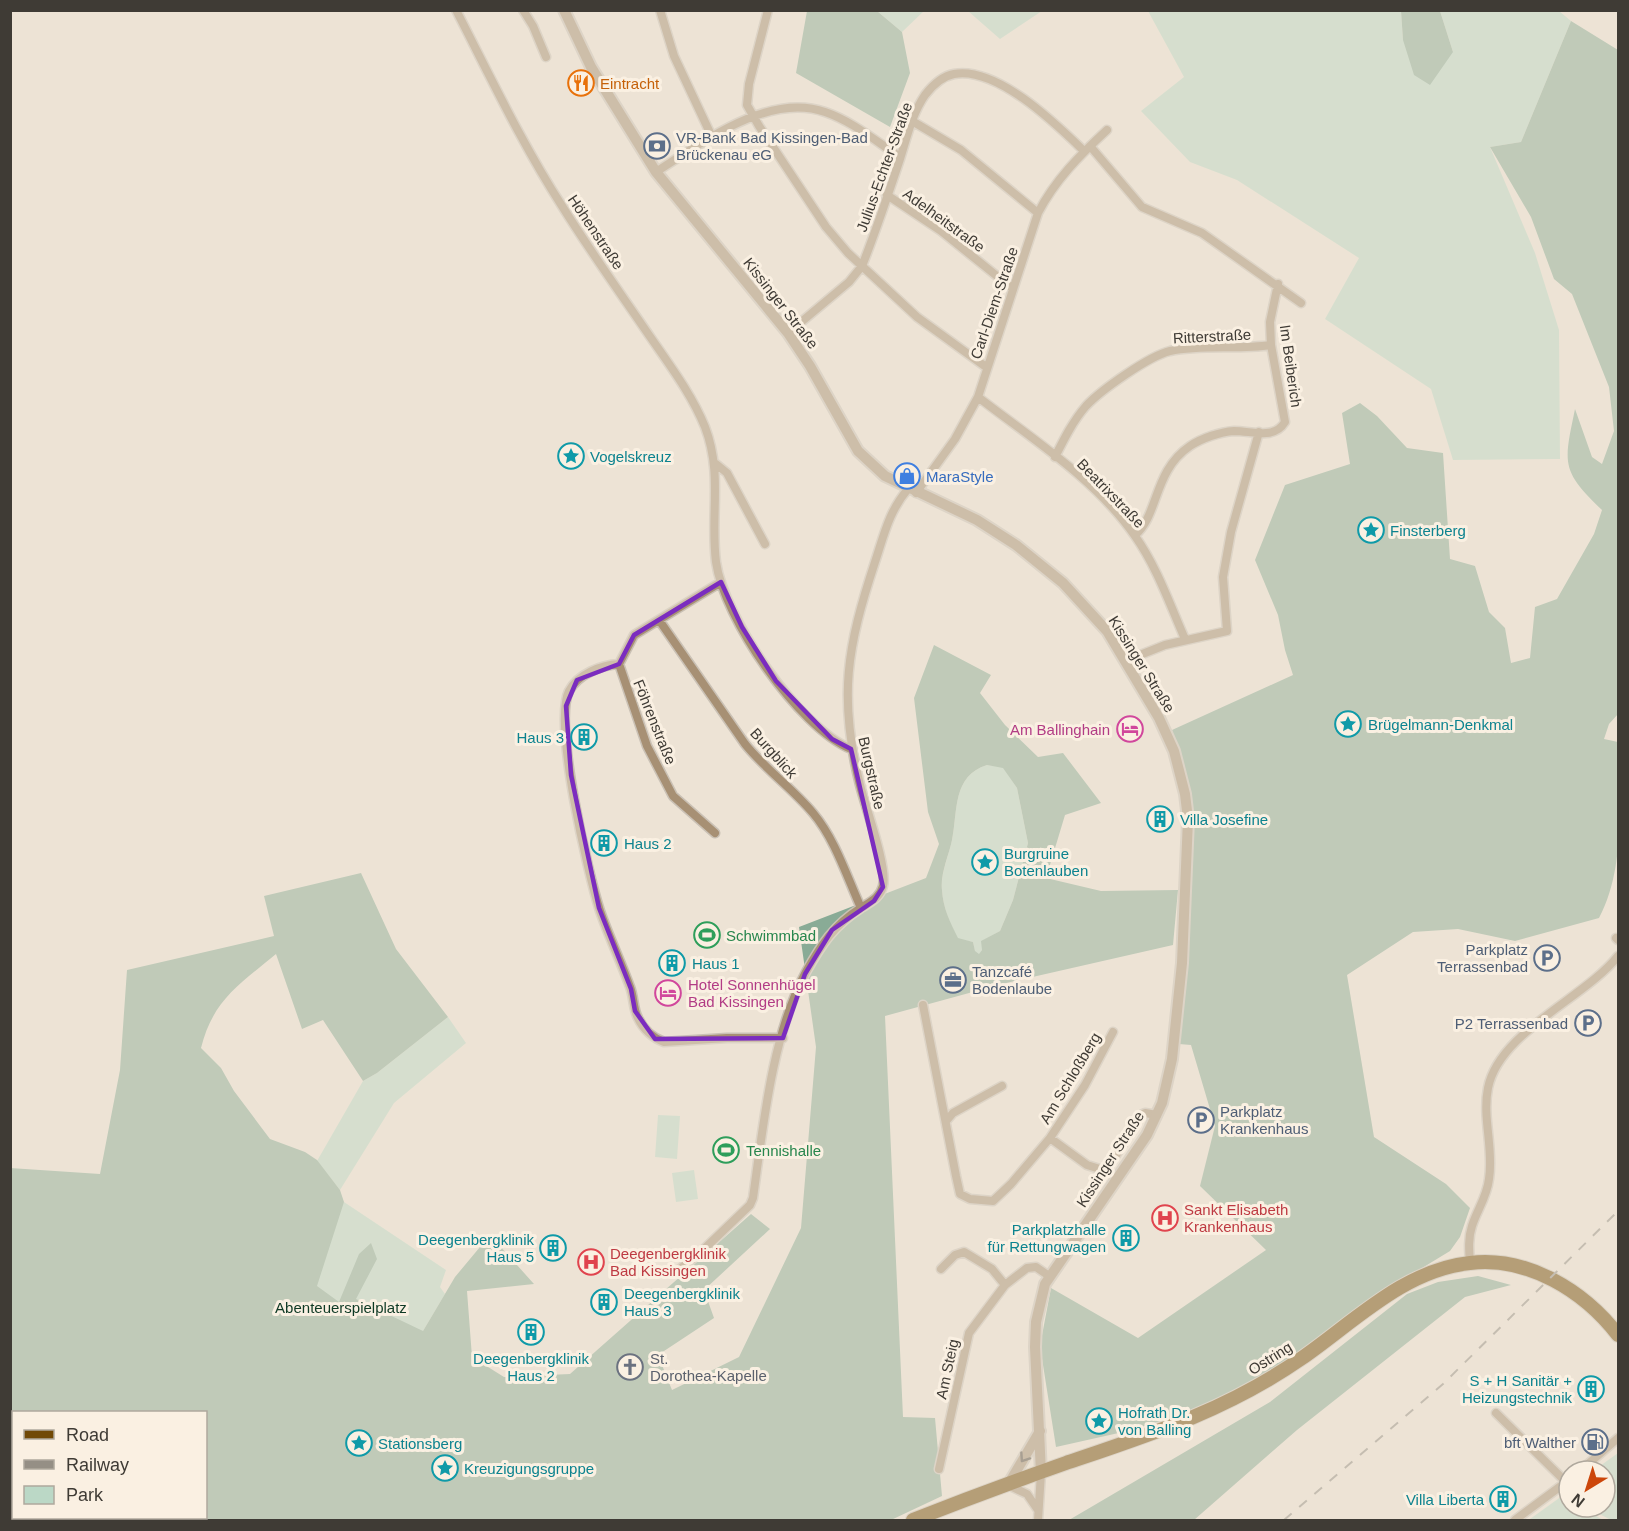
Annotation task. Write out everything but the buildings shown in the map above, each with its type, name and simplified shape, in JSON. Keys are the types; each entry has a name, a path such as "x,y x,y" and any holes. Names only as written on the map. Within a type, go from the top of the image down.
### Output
{"main road":[{"name":"Ostring","path":"913,1521 1161,1431 1230,1402 1301,1358 1397,1288 1435,1271 1470,1263 1521,1268 1554,1281 1583,1298 1618,1335"}],"street":[{"name":"Höhenstraße","path":"456,10 561,205 694,404 716,464 716,547 721,582 742,627 776,681 832,739 851,748"},
{"path":"523,10 533,26 546,57"},
{"name":"Kissinger Straße","path":"564,10 591,67 656,172 788,333 810,366 858,451 885,476 912,491 977,520 1049,571 1107,631 1168,737 1185,794 1188,819 1182,963 1172,1059 1157,1115 1129,1163 1044,1284 1036,1322 1041,1473"},
{"path":"660,10 674,56 712,137"},
{"path":"768,10 748,84 747,105 754,118 826,227 862,266 917,316 986,367"},
{"name":"Julius-Echter-Straße","path":"788,333 849,282 862,266 912,121 926,95 939,81 954,74 974,74 1023,99 1087,148 1142,207 1202,233 1278,284 1301,303"},
{"path":"656,172 745,118 754,118 786,108 824,111 900,157"},
{"path":"912,121 961,150 1038,213"},
{"name":"Carl-Diem-Straße","path":"912,491 956,439 978,397 1038,213 1058,180 1107,130"},
{"name":"Adelheitstraße","path":"887,195 941,231 1012,289"},
{"name":"Im Beiberich","path":"1135,536 1144,528 1163,477 1177,457 1190,446 1205,438 1232,431 1273,433 1280,430 1285,422 1271,345 1270,322 1278,284"},
{"name":"Ritterstraße","path":"1055,457 1065,436 1088,404 1137,367 1158,355 1187,349 1271,345"},
{"name":"Beatrixstraße","path":"978,397 1055,457 1103,500 1135,536 1185,639"},
{"path":"1125,661 1185,639 1227,632 1223,585 1229,543 1259,432"},
{"name":"Höhenstraße","path":"716,464 726,473 765,544"},
{"name":"Burgstraße","path":"676,1272 745,1211 753,1198 763,1127 783,1038 797,992 832,930 880,893 884,879 851,748 846,698 854,630 886,523 897,502 912,491"},
{"name":"Föhrenstraße","path":"715,833 673,796 647,746 619,664 634,635 721,582"},
{"name":"Burgblick","path":"659,620 759,762 813,813 837,856 861,908"},
{"path":"619,664 610,665 577,680 568,693 566,733 578,812 599,908 631,989 639,1021 656,1039 664,1042 727,1038 783,1038"},
{"path":"1470,1263 1469,1241 1472,1224 1485,1197 1490,1179 1491,1159 1487,1124 1489,1082 1516,1043 1532,1027 1599,977 1618,956"},
{"name":"Am Schloßberg","path":"923,1005 960,1194 970,1199 993,1201 1050,1138 1085,1085 1113,1032"},
{"path":"946,1120 953,1113 1002,1086"},
{"name":"Am Schloßberg","path":"1050,1138 1087,1165 1103,1170 1109,1166 1141,1115 1145,1113 1157,1115"},
{"path":"941,1269 955,1255 964,1252 992,1269 1005,1285"},
{"name":"Am Steig","path":"939,1468 969,1334 1005,1285 1027,1268 1036,1267 1049,1276"},
{"path":"1496,1413 1557,1470"},
{"path":"1039,1517 1027,1494 1008,1485 1040,1431"},
{"path":"1594,1459 1618,1438"},
{"path":"1039,1517 1041,1473"},
{"path":"1515,1521 1557,1489"}],"highlighted area":[{"path":"721,582 742,627 776,681 832,739 851,749 883,887 874,901 832,930 805,974 783,1038 655,1039 635,1011 631,989 599,908 571,775 566,706 577,680 619,664 634,635"}],"green space":[{"path":"807,11 877,11 902,32 910,73 890,127 796,73"},
{"path":"877,11 924,11 902,32"},
{"path":"968,11 1042,11 1000,39"},
{"path":"1148,11 1401,11 1403,40 1453,52 1440,11 1559,11 1571,21 1521,142 1490,147 1535,253 1559,330 1560,459 1453,460 1431,389 1325,319 1359,258 1237,180 1190,162 1141,111 1184,77"},
{"path":"1401,11 1440,11 1453,52 1430,85 1414,75 1403,40"},
{"path":"1571,21 1618,50 1618,714 1609,724 1604,739 1618,742 1619,831 1614,876 1608,898 1599,918 1515,941 1458,929 1413,932 1347,975 1374,1137 1446,1184 1470,1208 1460,1237 1450,1251 1368,1301 1289,1359 1237,1390 1195,1410 1132,1430 1056,1447 1040,1346 1051,1288 1138,1338 1266,1250 1200,1186 1215,1126 1191,1045 1179,1044 1188,936 1185,774 1172,730 1293,675 1278,615 1255,560 1285,485 1350,464 1342,413 1360,403 1377,416 1407,448 1443,453 1450,559 1475,566 1489,612 1505,628 1511,663 1530,658 1535,607 1557,599 1594,534 1602,510 1572,475 1568,454 1569,442 1575,409 1592,457 1602,464 1614,431 1609,387 1572,294 1554,279 1531,217 1490,147 1521,142"},
{"path":"934,645 991,675 980,693 1005,725 1038,757 1063,753 1101,803 1065,815 1046,878 1101,891 1178,890 1173,945 1002,984 885,1016 903,1417 935,1418 942,1496 891,1520 11,1520 10,1168 100,1174 120,1070 127,970 274,936 264,896 361,873 396,949 448,1017 377,1073 363,1081 323,1020 302,1029 276,954 239,985 220,1005 206,1031 201,1048 221,1068 234,1091 270,1139 305,1152 317,1160 340,1190 344,1202 317,1286 339,1302 359,1254 371,1243 377,1259 356,1299 423,1331 455,1277 490,1235 534,1284 467,1291 472,1357 504,1377 570,1374 751,1214 770,1229 704,1290 714,1318 658,1355 672,1390 739,1357 801,1228 816,1047 799,927 926,878 939,844 928,812 914,698","holes":["987,765 1003,768 1017,788 1028,843 1013,900 1000,931 981,941 982,950 979,954 975,951 973,942 958,938 950,921 943,897 943,871 952,840 956,806 962,786 976,770"]},
{"path":"987,765 1003,767 1017,788 1028,843 1013,900 1000,931 982,941 982,950 979,955 975,952 973,942 958,939 945,909 942,884 952,840 956,806 962,786 976,770"},
{"path":"448,1017 466,1043 394,1103 340,1190 317,1161 363,1081 377,1073"},
{"path":"658,1115 680,1116 677,1159 655,1157"},
{"path":"694,1170 698,1199 676,1202 672,1173"},
{"name":"Abenteuerspielplatz","path":"344,1202 446,1270 440,1287 445,1294 423,1331 262,1335"},
{"path":"1478,1276 1511,1285 1465,1297 1297,1430 1194,1520 1069,1520 1270,1402 1407,1294 1438,1282"},
{"path":"1618,1453 1618,1520 1609,1519 1617,1519 1617,1459 1610,1459"},
{"path":"1557,1500 1557,1519 1603,1520 1530,1519"}],"railway":[{"path":"1284,1520 1443,1384 1618,1211"}],"place":[{"name":"Eintracht","path":"581,83"},
{"name":"VR-Bank Bad Kissingen-Bad Brückenau eG","path":"657,146"},
{"name":"Vogelskreuz","path":"571,456"},
{"name":"MaraStyle","path":"907,476"},
{"name":"Finsterberg","path":"1371,530"},
{"name":"Brügelmann-Denkmal","path":"1348,724"},
{"name":"Am Ballinghain","path":"1130,729"},
{"name":"Haus 3","path":"584,737"},
{"name":"Villa Josefine","path":"1160,819"},
{"name":"Haus 2","path":"604,843"},
{"name":"Burgruine Botenlauben","path":"985,862"},
{"name":"Schwimmbad","path":"707,935"},
{"name":"Parkplatz Terrassenbad","path":"1547,958"},
{"name":"Haus 1","path":"672,963"},
{"name":"Tanzcafé Bodenlaube","path":"953,980"},
{"name":"Hotel Sonnenhügel Bad Kissingen","path":"668,993"},
{"name":"P2 Terrassenbad","path":"1588,1023"},
{"name":"Parkplatz Krankenhaus","path":"1201,1120"},
{"name":"Tennishalle","path":"726,1150"},
{"name":"Sankt Elisabeth Krankenhaus","path":"1165,1218"},
{"name":"Parkplatzhalle für Rettungwagen","path":"1126,1238"},
{"name":"Deegenbergklinik Haus 5","path":"553,1248"},
{"name":"Deegenbergklinik Bad Kissingen","path":"591,1262"},
{"name":"Deegenbergklinik Haus 3","path":"604,1302"},
{"name":"Deegenbergklinik Haus 2","path":"531,1332"},
{"name":"St. Dorothea-Kapelle","path":"630,1367"},
{"name":"S + H Sanitär + Heizungstechnik","path":"1591,1389"},
{"name":"Hofrath Dr. von Balling","path":"1099,1421"},
{"name":"bft Walther","path":"1595,1442"},
{"name":"Stationsberg","path":"359,1443"},
{"name":"Kreuzigungsgruppe","path":"445,1468"},
{"name":"Villa Liberta","path":"1503,1499"}]}
